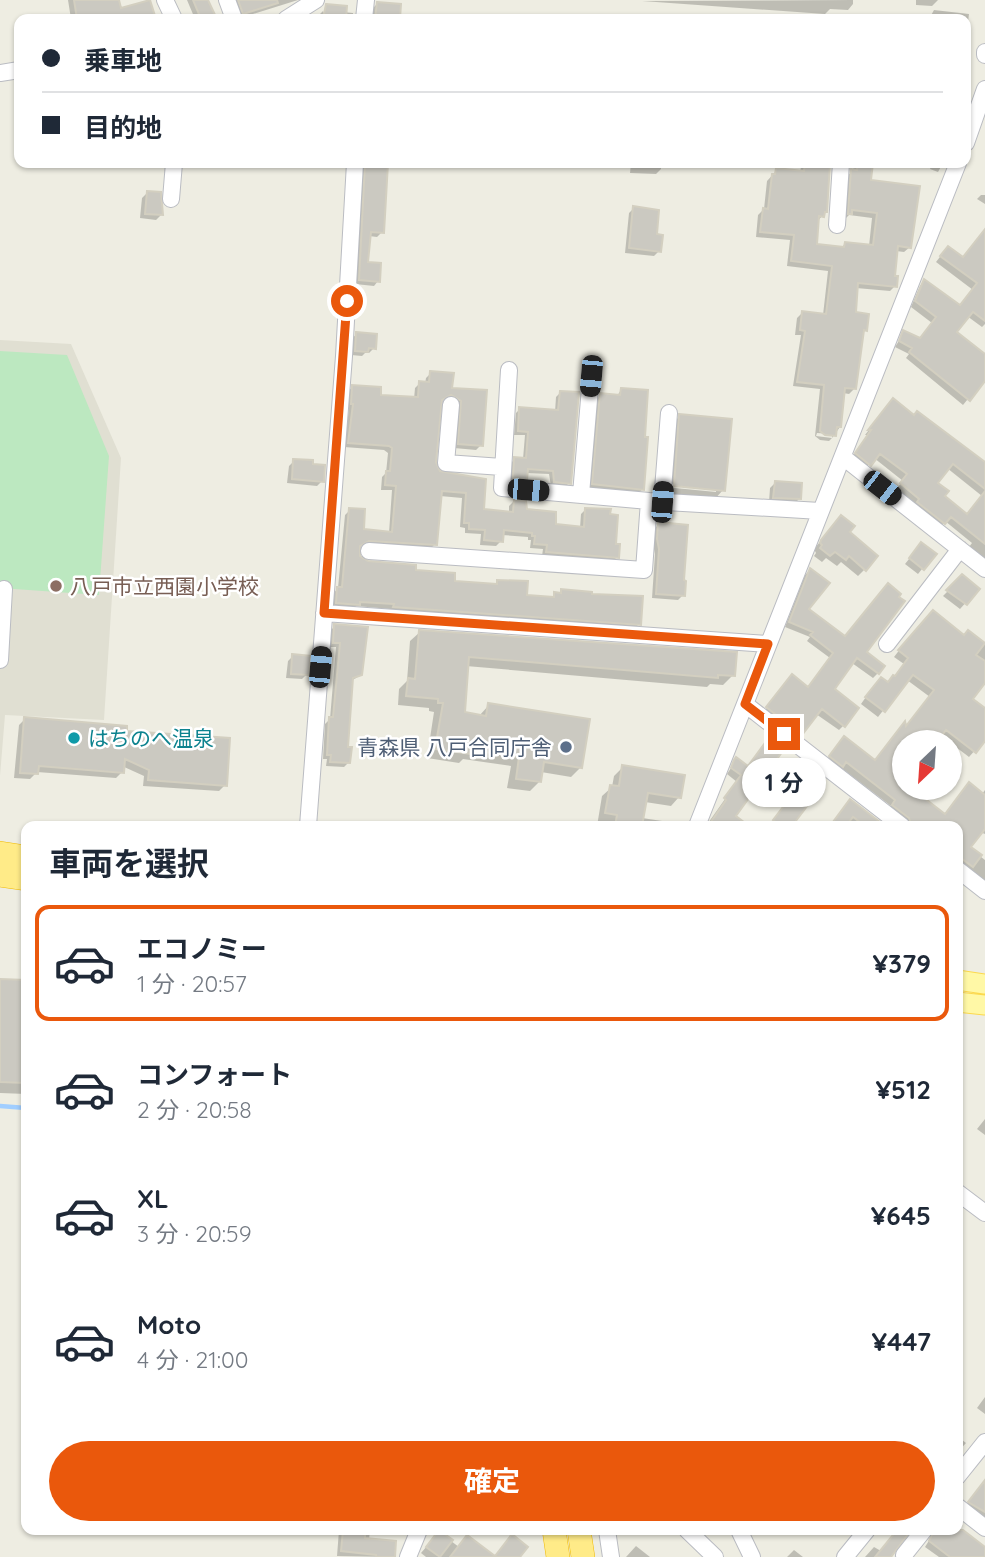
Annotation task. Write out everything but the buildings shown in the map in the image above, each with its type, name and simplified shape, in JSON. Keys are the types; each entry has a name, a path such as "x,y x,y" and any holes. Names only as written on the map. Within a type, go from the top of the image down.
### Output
{"highway":[{"path":"0,853 21,856"},
{"path":"0,875 21,878"},
{"path":"555,1535 558,1557"},
{"path":"580,1535 583,1557"}],"main road":[{"path":"963,981 985,984"},
{"path":"963,1003 985,1005"}],"street":[{"path":"294,14 316,0"},
{"path":"971,130 985,89"},
{"path":"171,199 174,168"},
{"path":"307,821 344,356 355,168"},
{"path":"837,226 841,168"},
{"path":"699,821 956,168"},
{"path":"509,370 502,488 820,511"},
{"path":"581,494 591,376"},
{"path":"451,405 446,463 502,467"},
{"path":"369,551 644,570 669,413"},
{"path":"843,457 985,569"},
{"path":"887,644 960,549"},
{"path":"0,660 4,589"},
{"path":"324,613 768,644"},
{"path":"745,704 896,821"},
{"path":"963,874 985,891"},
{"path":"963,1196 985,1213"},
{"path":"963,1470 985,1443"},
{"path":"963,1511 985,1528"},
{"path":"408,1557 417,1535"},
{"path":"608,1535 611,1557"},
{"path":"692,1535 715,1557"},
{"path":"741,1535 752,1557"},
{"path":"845,1557 863,1535"},
{"path":"904,1555 920,1535"}],"shaded area":[{"name":"八戸市立西園小学校","path":"0,340 71,344 121,458 104,720 5,715 0,776"}],"green space":[{"path":"0,351 67,355 109,456 99,595 0,588"}],"waterway":[{"path":"0,1106 21,1108"}],"place":[{"name":"八戸市立西園小学校","path":"56,586"},
{"name":"はちのへ温泉","path":"74,738"},
{"name":"青森県 八戸合同庁舎","path":"566,747"}],"route":[{"path":"347,301 324,613 768,644 745,704 784,734"}]}
